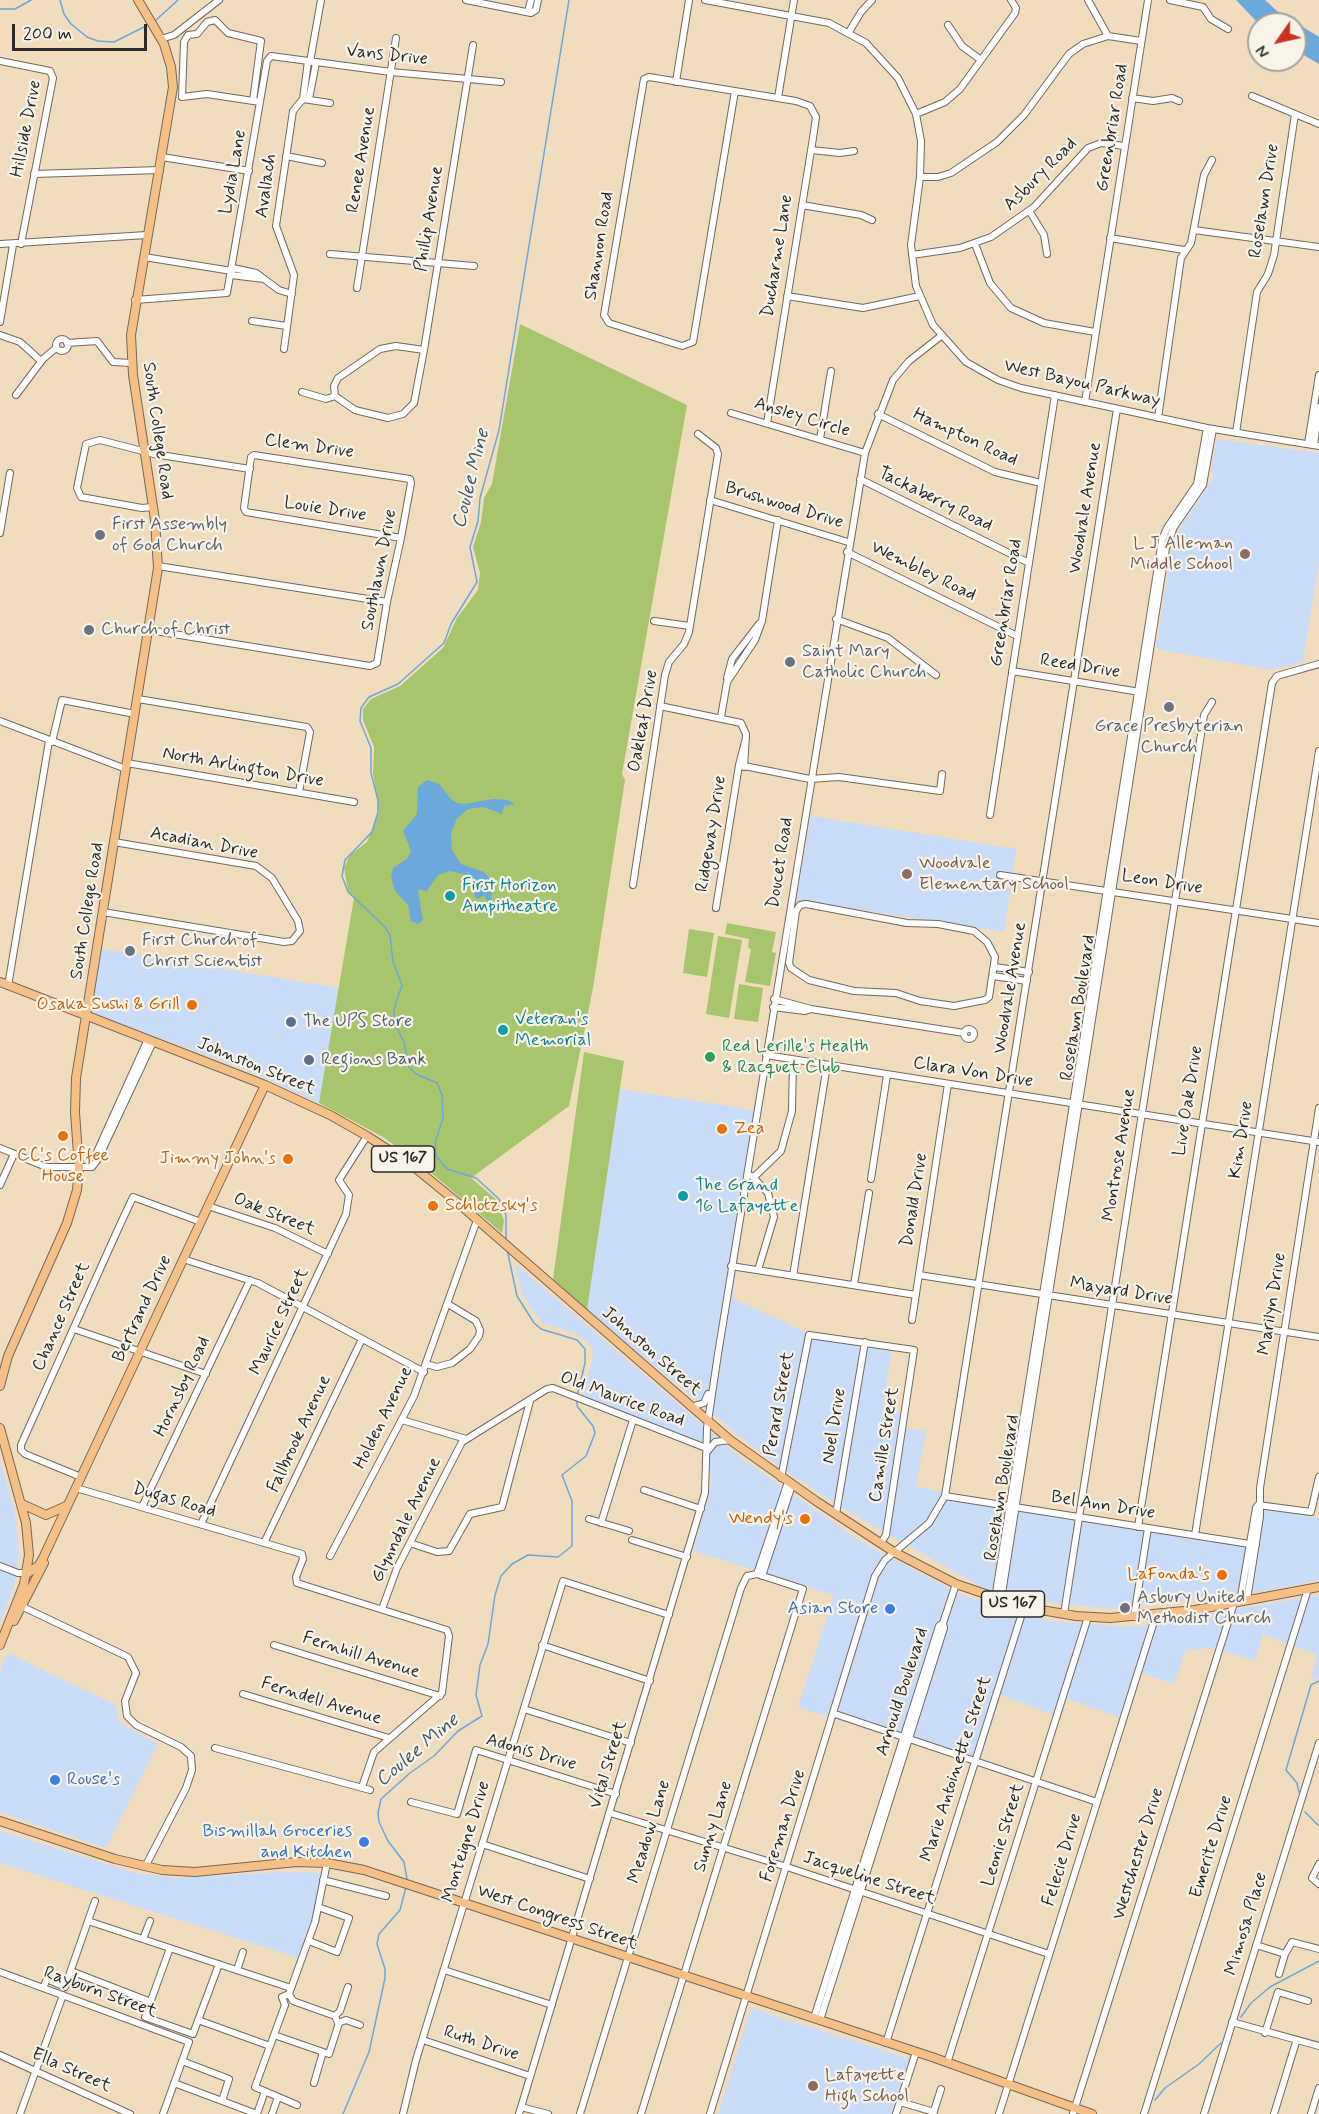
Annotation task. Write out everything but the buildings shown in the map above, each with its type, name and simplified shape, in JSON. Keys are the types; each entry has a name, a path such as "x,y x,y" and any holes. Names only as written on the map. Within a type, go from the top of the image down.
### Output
{"main road":[{"name":"South College Road","path":"0,1386 13,1343 70,1216 79,1168 75,1099 158,566 153,507 132,363 131,325 173,87 171,66 160,35 138,0"},
{"name":"Johnston Street","path":"0,982 265,1085 321,1110 367,1136 409,1163 730,1440 894,1552 956,1584 1024,1607 1088,1617 1156,1615 1319,1587"},
{"name":"Bertrand Drive","path":"20,1606 28,1572 39,1565 48,1547 265,1085"},
{"path":"0,1428 22,1504 29,1538 28,1572"},
{"path":"22,1504 46,1515 68,1505"},
{"name":"Bertrand Drive","path":"2,1641 43,1566 48,1547"},
{"name":"West Congress Street","path":"0,1821 145,1867 195,1872 284,1863 327,1863 353,1867 464,1902 571,1940 746,1995 916,2052 1074,2111 1092,2114"}],"street":[{"path":"160,35 174,35 219,0"},
{"name":"Avallach","path":"284,349 292,294 293,265 276,226 293,111 306,99 321,0"},
{"path":"466,0 531,12"},
{"path":"531,0 531,12"},
{"path":"531,12 538,0"},
{"path":"676,82 689,0"},
{"name":"West Bayou Parkway","path":"705,0 822,20 849,32 866,43 889,66 906,91 916,114 922,148 912,255 920,296 941,336 966,362 986,375 1010,385 1210,429 1314,445"},
{"path":"778,98 794,0"},
{"path":"849,32 861,12 872,0"},
{"path":"916,114 950,99 1015,13 1016,8 1011,0"},
{"path":"1088,0 1108,36"},
{"name":"Greenbriar Road","path":"1085,402 1148,0"},
{"path":"1170,0 1203,7 1211,19 1228,28"},
{"path":"201,15 207,22"},
{"path":"215,20 228,33 261,41 257,101 207,94 182,97 186,38 190,33 197,34 207,22 215,20"},
{"path":"948,25 962,46 981,60"},
{"path":"920,177 938,177 951,173 997,142 1024,115 1069,54 1083,44 1108,36 1142,41"},
{"name":"Renee Avenue","path":"357,288 396,38"},
{"name":"Phillip Avenue","path":"335,396 342,403 359,412 388,418 408,411 416,398 472,45"},
{"name":"Vans Drive","path":"271,56 391,72 501,82"},
{"name":"Lydia Lane","path":"135,300 227,293 249,171 257,101 267,61 271,56"},
{"name":"Hillside Drive","path":"0,61 53,74 34,174 0,322"},
{"name":"Shannon Road","path":"735,91 694,339 691,344 682,346 609,322 604,315 642,82 650,77 676,82 735,91 801,102"},
{"path":"1252,96 1319,124"},
{"path":"1132,98 1153,101 1172,98 1179,101"},
{"path":"306,99 330,103"},
{"name":"Ducharme Lane","path":"767,423 815,113 810,106 801,102"},
{"name":"Roselawn Drive","path":"1236,433 1257,292 1270,268 1294,114"},
{"name":"Asbury Road","path":"912,255 948,251 975,243 1007,228 1030,212 1088,148 1101,143 1124,146"},
{"path":"811,150 840,153 854,151"},
{"path":"286,156 322,163"},
{"path":"162,157 249,171"},
{"path":"1158,417 1184,250 1191,244 1204,175 1212,160"},
{"path":"34,174 160,170"},
{"path":"802,205 861,215 872,220"},
{"path":"1030,212 1044,236 1047,254"},
{"path":"1194,230 1319,247"},
{"path":"0,244 147,235"},
{"path":"1110,238 1184,250"},
{"path":"975,243 990,283 1011,308 1044,323 1095,332"},
{"path":"330,254 474,266"},
{"path":"144,257 232,271 264,279 279,290 292,294"},
{"path":"788,296 863,308 920,296"},
{"path":"252,321 287,326"},
{"path":"0,335 20,342 42,361"},
{"name":"Doucet Road","path":"708,1422 848,542 865,453 878,414 898,373 941,336"},
{"path":"16,395 42,361 56,348 64,351 68,343 97,341 112,362 132,363"},
{"path":"302,392 326,399 335,396 334,386 338,378 380,349 396,346 424,350"},
{"path":"820,439 831,371"},
{"path":"1314,445 1319,375"},
{"name":"Greenbriar Road","path":"990,815 1054,395"},
{"path":"1314,445 1319,408"},
{"name":"Woodvale Avenue","path":"894,1552 929,1523 945,1496 1117,409"},
{"name":"Ansley Circle","path":"731,413 865,453"},
{"name":"Hampton Road","path":"878,414 995,472 1041,483"},
{"name":"Roselawn Boulevard","path":"998,1600 1164,548 1182,511 1202,478 1210,429"},
{"name":"Oakleaf Drive","path":"633,885 666,670 684,644 690,626 718,452 698,434"},
{"name":"Clem Drive","path":"153,507 142,508 85,499 77,490 83,451 90,441 100,440 250,469 251,457 259,454 410,479"},
{"name":"Louie Drive","path":"250,469 245,512 401,538"},
{"path":"0,533 10,473"},
{"name":"Southlawn Drive","path":"149,630 375,666 379,660 387,602 401,538 410,479"},
{"name":"Tackaberry Road","path":"860,479 1029,563"},
{"name":"Brushwood Drive","path":"710,500 848,542"},
{"path":"721,717 727,682 756,640 762,621 778,520"},
{"name":"Wembley Road","path":"847,552 1017,636"},
{"path":"158,566 387,602"},
{"path":"836,619 888,638 936,675"},
{"path":"654,621 690,626"},
{"name":"Live Oak Drive","path":"1138,1527 1273,680 1277,676 1319,664"},
{"name":"Reed Drive","path":"1012,671 1141,692"},
{"path":"138,699 303,726 309,729 299,792"},
{"path":"8,986 50,741 62,700 135,714"},
{"name":"Montrose Avenue","path":"1064,1614 1204,715 1212,702"},
{"path":"660,706 741,723 746,738 742,766"},
{"name":"North Arlington Drive","path":"0,721 50,741 127,766 354,802"},
{"name":"Kim Drive","path":"1195,1535 1319,751"},
{"name":"Ridgeway Drive","path":"716,908 742,766 810,779 839,777 940,791 942,774"},
{"name":"Acadian Drive","path":"103,912 284,942 292,941 300,931 298,921 272,878 256,866 114,842"},
{"name":"Leon Drive","path":"1000,874 1319,922"},
{"path":"780,963 789,965 809,980 821,985 854,991 891,992 920,1001 954,1006 987,998 995,967 992,950 971,930 938,924 907,923 806,904 800,905 796,912 789,965"},
{"path":"995,967 1029,972"},
{"path":"993,976 1027,981"},
{"path":"774,1003 964,1033"},
{"path":"0,1148 41,1166 92,1167 98,1159 150,1040"},
{"name":"Clara Von Drive","path":"766,1055 1316,1142"},
{"path":"754,1177 781,1151 792,1111 793,1060"},
{"path":"793,1276 827,1065"},
{"path":"871,1179 887,1075"},
{"name":"Donald Drive","path":"912,1320 948,1084"},
{"name":"Marilyn Drive","path":"1240,1602 1260,1517 1258,1505 1316,1142 1319,1108"},
{"name":"Maurice Street","path":"201,1524 350,1204 348,1191 339,1180 367,1136"},
{"path":"0,1185 14,1154"},
{"path":"746,1174 754,1177 768,1193 774,1216 758,1270"},
{"path":"854,1285 869,1193"},
{"name":"Chance Street","path":"81,1477 21,1450 21,1445 133,1197 201,1222"},
{"name":"Oak Street","path":"208,1206 275,1228 328,1254"},
{"name":"Holden Avenue","path":"330,1556 402,1420 424,1372 477,1220"},
{"path":"183,1259 250,1280 424,1372"},
{"path":"731,1266 916,1295"},
{"name":"Mayard Drive","path":"919,1275 1319,1337"},
{"name":"Hornsby Road","path":"142,1507 250,1280"},
{"path":"691,1407 708,1400 727,1297"},
{"path":"426,1364 437,1367 452,1363 470,1349 479,1336 480,1330 476,1322 448,1304"},
{"path":"74,1329 206,1374"},
{"name":"Perard Street","path":"759,1575 787,1481 808,1335 865,1342"},
{"name":"Fallbrook Avenue","path":"264,1543 363,1339"},
{"name":"Camille Street","path":"865,1342 914,1350 886,1535 881,1543"},
{"name":"Noel Drive","path":"836,1514 865,1342"},
{"name":"Old Maurice Road","path":"530,1401 550,1388 706,1450"},
{"path":"402,1420 466,1439 530,1401"},
{"path":"410,1543 437,1552 449,1551 455,1545 469,1515 502,1507 530,1401"},
{"path":"601,1523 633,1420"},
{"name":"Vital Street","path":"520,2111 701,1509 707,1484 708,1422"},
{"name":"Glynndale Avenue","path":"440,1696 449,1636 447,1630 382,1609 393,1578 410,1543 466,1439"},
{"path":"706,1450 715,1442 730,1440"},
{"path":"1258,1505 1311,1512 1319,1476"},
{"name":"Dugas Road","path":"76,1488 303,1555 295,1580 299,1584 382,1609"},
{"path":"644,1490 701,1509"},
{"name":"Bel Ann Drive","path":"945,1496 1252,1545"},
{"path":"589,1519 629,1531"},
{"path":"1134,1617 1148,1528"},
{"path":"632,1540 687,1557"},
{"name":"Foreman Drive","path":"710,2114 876,1576 885,1560 894,1552"},
{"path":"0,1566 18,1573 28,1572"},
{"name":"Meadow Lane","path":"580,2114 741,1588 747,1576 759,1575"},
{"name":"Sunny Lane","path":"641,2114 803,1589 759,1575"},
{"name":"Monteigne Drive","path":"406,2113 423,2040 563,1581 669,1616"},
{"name":"Arnould Boulevard","path":"817,2019 906,1739 944,1628 943,1623 956,1584"},
{"name":"Emerite Drive","path":"1144,2114 1308,1589"},
{"name":"Westchester Drive","path":"1074,2111 1240,1602"},
{"path":"20,1606 128,1657 136,1673 125,1701 127,1716 136,1725 181,1746 191,1757 192,1770 186,1788 145,1867"},
{"name":"Marie Antoinette Street","path":"886,2043 1024,1607"},
{"name":"Felecie Drive","path":"999,2114 1156,1615"},
{"name":"Leonie Street","path":"947,2063 1088,1617"},
{"path":"543,1645 650,1681"},
{"name":"Fernhill Avenue","path":"274,1646 440,1696"},
{"name":"Ferndell Avenue","path":"243,1694 389,1738"},
{"path":"362,1787 372,1755 440,1696"},
{"path":"524,1709 631,1743"},
{"path":"835,1714 1097,1802"},
{"name":"Mimosa Place","path":"1204,2114 1319,1743"},
{"path":"215,1748 370,1790"},
{"name":"Adonis Drive","path":"411,1802 457,1814 476,1750 616,1794"},
{"name":"Jacqueline Street","path":"610,1813 787,1867 1049,1954"},
{"path":"482,1844 590,1879"},
{"path":"297,2105 255,2087 285,2005 282,1997 290,1991 309,1941 327,1863"},
{"path":"1319,1864 1312,1878 1319,1884"},
{"path":"323,1880 386,1896"},
{"path":"44,1988 47,1979 65,1987 95,1901"},
{"path":"309,1941 336,1952 349,1918 318,1907"},
{"path":"88,1921 237,1970 290,1991"},
{"path":"143,1940 150,1921"},
{"path":"1279,1974 1285,1954 1292,1942 1319,1949"},
{"path":"1256,1945 1285,1954"},
{"path":"142,2025 170,1948"},
{"path":"237,1970 243,1952"},
{"path":"146,2017 193,2034 219,1964"},
{"path":"444,1970 552,2005"},
{"path":"71,1971 151,2002"},
{"name":"Rayburn Street","path":"0,1972 189,2042 183,2061"},
{"path":"274,2035 329,2054 339,2023 337,2013 348,1987"},
{"path":"290,1991 293,2001"},
{"path":"1265,2033 1278,1992 1308,2001"},
{"path":"20,2114 63,1995"},
{"path":"293,2001 346,2014 346,2020"},
{"path":"285,2005 290,2005 293,2001"},
{"path":"198,2020 270,2046"},
{"path":"339,2023 346,2020 360,2025"},
{"path":"1232,2022 1296,2042 1319,2046"},
{"path":"169,2035 172,2027"},
{"name":"Ruth Drive","path":"423,2040 531,2076"},
{"path":"1274,2114 1296,2042"},
{"path":"314,2083 323,2052"},
{"path":"896,2114 916,2052"},
{"name":"Ella Street","path":"0,2055 130,2114"},
{"path":"163,2114 183,2061 229,2079 222,2101"},
{"path":"174,2083 257,2114 265,2091"},
{"path":"1311,2114 1319,2088"},
{"path":"900,2102 933,2113 941,2089"},
{"path":"272,2114 278,2097"},
{"path":"520,2111 548,2114"}],"shaded area":[{"name":"L J Alleman Middle School","path":"1217,439 1319,453 1319,562 1303,662 1272,670 1156,649 1172,545 1176,534 1213,478 1211,469"},
{"name":"Woodvale Elementary School","path":"811,816 1016,849 1004,932 796,900"},
{"path":"97,948 339,988 319,1103 254,1073 88,1011"},
{"path":"620,1089 758,1111 733,1298 807,1333 892,1350 883,1406 909,1415 905,1428 926,1431 916,1486 949,1494 1253,1542 1259,1508 1319,1518 1319,1580 1270,1590 1111,1609 1022,1599 985,1589 840,1507 764,1456 587,1310"},
{"path":"514,1263 742,1459 861,1542 964,1596 1050,1621 1132,1627 1319,1595 1319,1680 1311,1677 1317,1655 1263,1634 1255,1661 1215,1648 1186,1650 1174,1684 1142,1673 1127,1720 1067,1699 1061,1718 1001,1695 979,1765 798,1707 834,1595 693,1551 711,1487 709,1447 583,1397 593,1356 591,1346 578,1334 542,1323 522,1294"},
{"path":"0,1462 14,1508 19,1552 15,1583 0,1623"},
{"path":"8,1653 116,1705 119,1722 158,1744 106,1848 0,1812 0,1671"},
{"path":"0,1831 138,1874 178,1878 284,1872 322,1873 313,1917 299,1958 0,1863"},
{"name":"Lafayette High School","path":"751,2008 909,2059 892,2114 718,2114"}],"green space":[{"path":"520,324 687,405 622,774 625,780 593,988 569,1106 471,1178 497,1200 504,1221 502,1233 422,1165 383,1137 319,1103 354,898 348,891 344,868 350,855 367,842 379,812 373,773 374,747 363,720 363,709 371,699 400,686 443,648 457,618 478,590 480,573 473,547 481,522 484,498 492,484"},
{"path":"727,923 776,932 772,952 776,953 770,986 745,982 751,949 748,948 749,939 725,934"},
{"path":"689,929 714,933 707,977 683,973"},
{"path":"718,936 742,940 729,1018 706,1014"},
{"path":"739,984 763,988 758,1022 734,1019"},
{"path":"584,1052 624,1061 587,1310 553,1279"}],"water":[{"path":"1236,0 1265,0 1279,12 1248,12"},
{"path":"1307,30 1319,37 1319,64 1307,57"},
{"path":"427,780 439,784 457,803 465,804 493,799 507,800 515,804 504,806 502,814 484,807 468,809 457,818 451,833 452,850 461,864 484,872 493,882 491,903 484,895 478,899 475,897 472,881 467,875 450,871 438,875 426,892 420,889 418,891 423,920 418,924 411,921 408,905 395,891 391,877 393,868 408,858 411,851 403,831 417,814 418,787"}],"waterway":[{"path":"0,9 15,9 31,0"},
{"path":"60,0 64,14 71,24 87,37 98,41 114,42 148,25"},
{"path":"155,21 178,0"},
{"name":"Coulee Mine","path":"506,1241 506,1215 499,1199 476,1178 447,1169 436,1156 435,1143 443,1118 442,1095 437,1083 416,1074 409,1067 404,1042 394,1022 394,1009 402,985 393,962 390,935 384,926 348,892 342,876 345,860 372,832 378,812 378,800 371,773 371,748 360,721 361,708 369,697 398,684 444,643 451,624 477,582 470,547 478,521 480,498 499,430 569,0"},
{"name":"Coulee Mine","path":"507,1249 517,1296 534,1323 541,1329 577,1340 585,1349 585,1363 577,1396"},
{"name":"Coulee Mine","path":"407,1879 404,1862 388,1841 379,1822 381,1799 410,1773 434,1756 458,1731 482,1716 476,1695 480,1665 488,1644 495,1595 501,1576 512,1564 528,1555 558,1557 572,1546 572,1501 562,1475 586,1456 595,1433 593,1426 577,1406 577,1400"},
{"path":"1299,1792 1297,1783 1286,1770 1311,1685 1319,1681"},
{"path":"1305,1812 1319,1826"},
{"name":"Coulee Mine","path":"343,2114 369,2052 385,1978 385,1969 377,1944 379,1934 400,1910 406,1887"},
{"path":"1241,2017 1251,2003 1270,1987 1319,1961"},
{"path":"1155,2100 1165,2088 1199,2064 1221,2043"}],"place":[{"name":"First Assembly of God Church","path":"100,535"},
{"name":"L J Alleman Middle School","path":"1245,554"},
{"name":"Church of Christ","path":"89,630"},
{"name":"Saint Mary Catholic Church","path":"790,662"},
{"name":"Grace Presbyterian Church","path":"1169,707"},
{"name":"Woodvale Elementary School","path":"907,874"},
{"name":"First Horizon Ampitheatre","path":"450,896"},
{"name":"First Church of Christ Scientist","path":"130,951"},
{"name":"Osaka Sushi & Grill","path":"192,1005"},
{"name":"The UPS Store","path":"291,1022"},
{"name":"Veteran's Memorial","path":"503,1030"},
{"name":"Red Lerille's Health & Racquet Club","path":"710,1057"},
{"name":"Regions Bank","path":"309,1060"},
{"name":"Zea","path":"722,1129"},
{"name":"CC's Coffee House","path":"63,1136"},
{"name":"Jimmy John's","path":"288,1159"},
{"name":"The Grand 16 Lafayette","path":"683,1196"},
{"name":"Schlotzsky's","path":"433,1206"},
{"name":"Wendy's","path":"805,1519"},
{"name":"LaFonda's","path":"1222,1575"},
{"name":"Asbury United Methodist Church","path":"1125,1608"},
{"name":"Asian Store","path":"890,1609"},
{"name":"Rouse's","path":"55,1780"},
{"name":"Bismillah Groceries and Kitchen","path":"364,1842"},
{"name":"Lafayette High School","path":"813,2086"}]}
